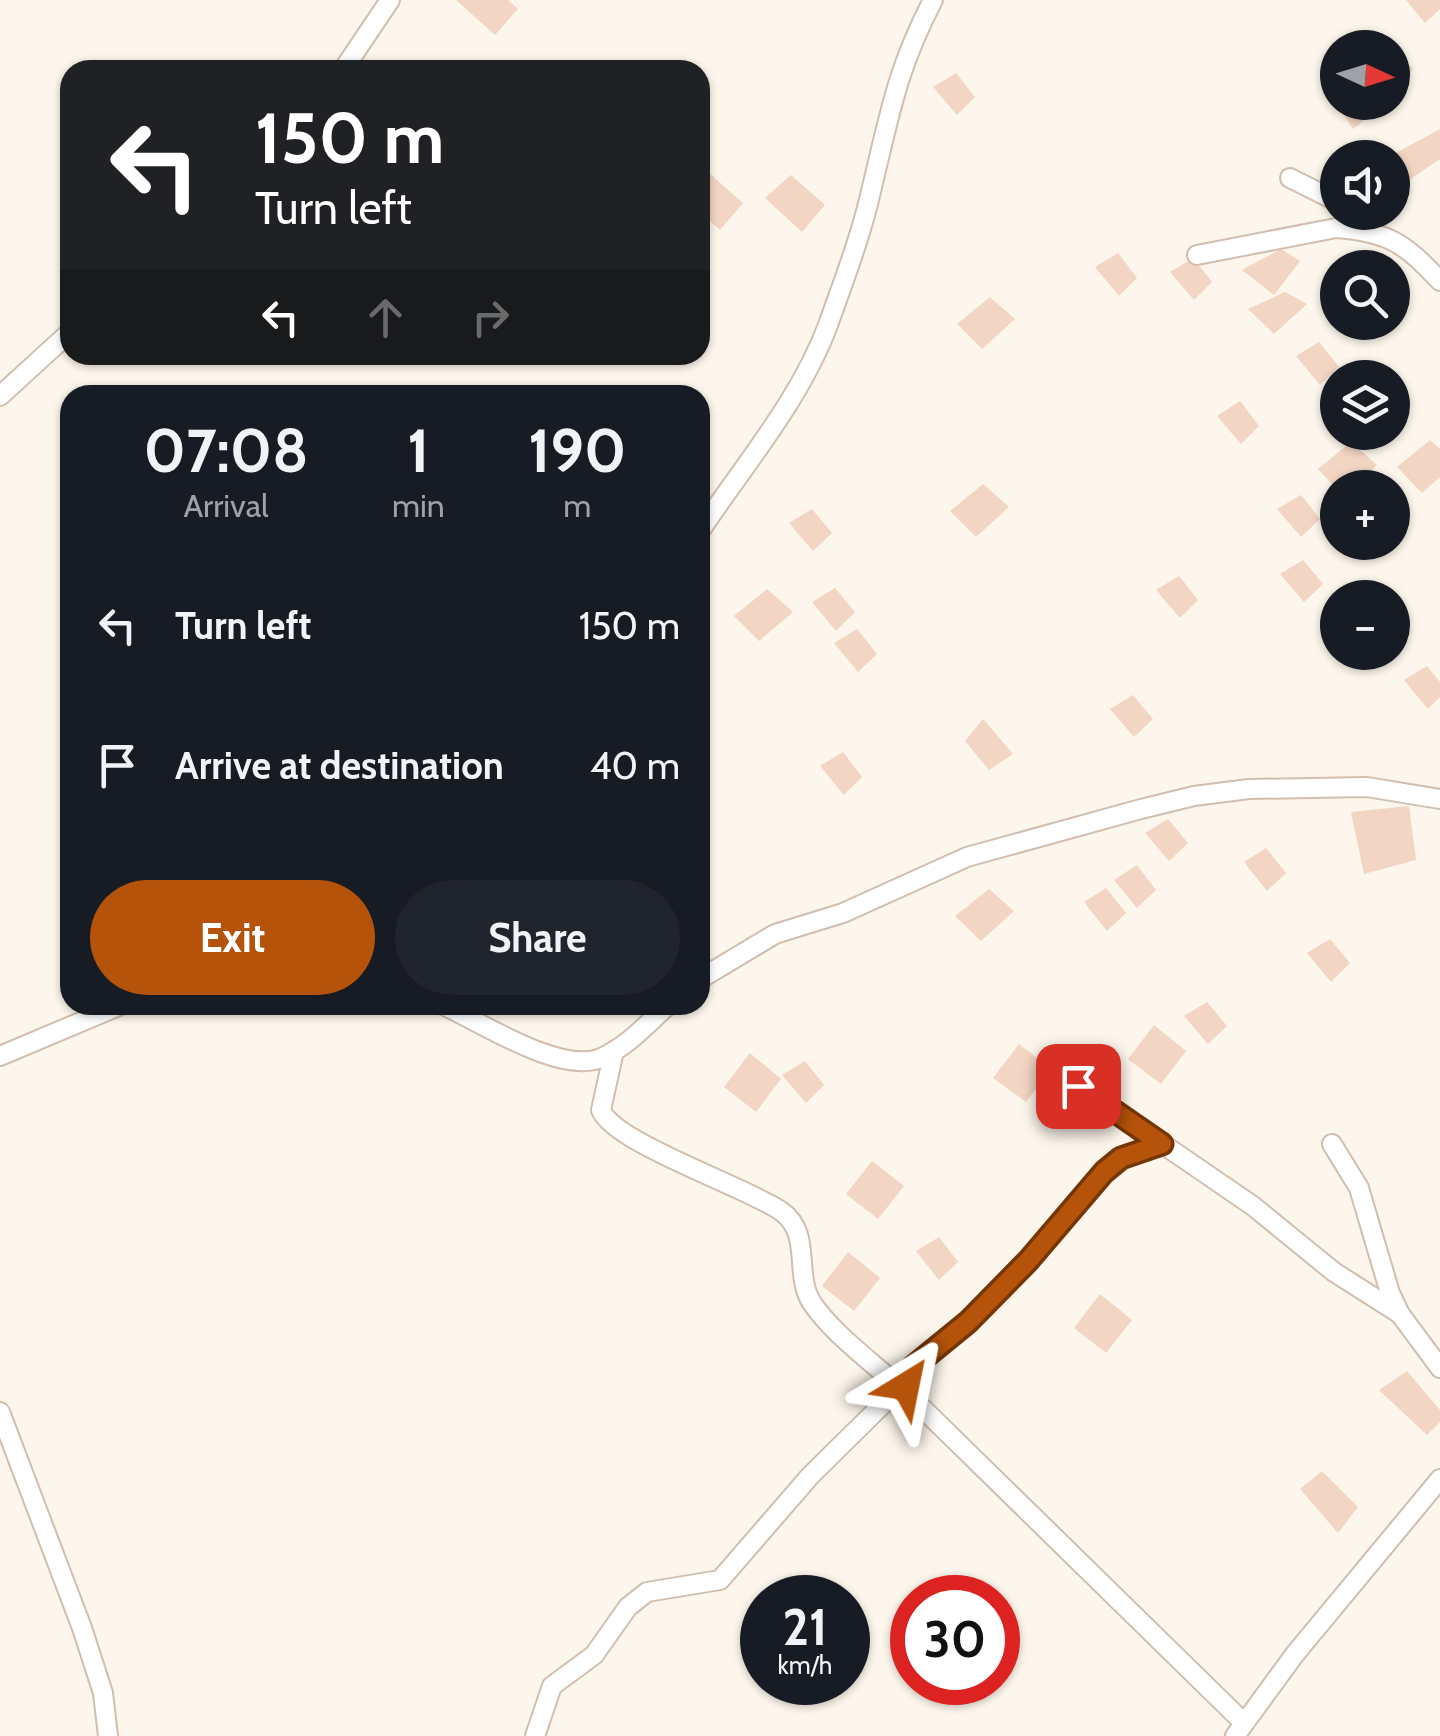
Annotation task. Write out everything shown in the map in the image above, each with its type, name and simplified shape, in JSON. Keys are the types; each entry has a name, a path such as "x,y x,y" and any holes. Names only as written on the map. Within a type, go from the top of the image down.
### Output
{"street":[{"path":"350,60 390,0"},
{"path":"710,515 779,418 813,359 862,226 893,89 933,0"},
{"path":"1290,178 1320,193"},
{"path":"1197,255 1336,228 1385,234"},
{"path":"1379,230 1403,243 1440,281"},
{"path":"0,396 60,341"},
{"path":"710,973 775,934 843,913 966,857 1141,808 1249,789 1366,788 1440,799"},
{"path":"0,1056 96,1015"},
{"path":"465,1015 570,1062 598,1060 656,1015"},
{"path":"614,1051 601,1110 604,1118 630,1138 726,1180 785,1214 793,1222 802,1245 802,1277 813,1304 913,1399 1240,1729 1295,1654 1440,1478"},
{"path":"1078,1086 1253,1206 1334,1272 1400,1314"},
{"path":"913,1399 905,1380 913,1367 968,1322 1028,1261 1104,1172 1121,1158 1162,1144"},
{"path":"1332,1144 1359,1188 1390,1293 1400,1314 1440,1368"},
{"path":"535,1736 552,1686 594,1654 638,1597 654,1591 707,1585 729,1573 810,1476 885,1402 883,1372"},
{"path":"0,1412 82,1628 103,1693 108,1736"}],"building":[{"path":"456,0 508,0 518,9 495,35"},
{"path":"1406,0 1440,0 1440,9 1425,23"},
{"path":"956,73 975,97 957,115 933,87"},
{"path":"1347,120 1365,120 1353,129"},
{"path":"1440,129 1440,159 1410,179 1410,145"},
{"path":"710,174 743,203 720,230 710,221"},
{"path":"791,175 825,205 802,232 765,198"},
{"path":"1281,249 1300,261 1274,295 1242,270"},
{"path":"1118,253 1137,278 1119,296 1095,267"},
{"path":"1193,258 1212,282 1194,300 1170,272"},
{"path":"1285,292 1307,304 1274,334 1248,309"},
{"path":"990,297 1015,319 982,349 957,324"},
{"path":"1319,342 1333,360 1320,360 1320,385 1296,356"},
{"path":"1240,401 1259,426 1241,444 1217,416"},
{"path":"1430,440 1440,449 1440,477 1422,493 1410,481 1410,470 1397,467"},
{"path":"1341,450 1360,450 1377,465 1371,470 1318,469"},
{"path":"983,484 1009,507 976,537 950,511"},
{"path":"1301,495 1320,519 1301,537 1277,509"},
{"path":"812,509 832,533 813,551 789,523"},
{"path":"1303,560 1320,580 1320,587 1304,602 1280,574"},
{"path":"1179,576 1198,600 1180,618 1156,590"},
{"path":"835,588 855,612 836,631 812,602"},
{"path":"767,589 793,612 759,641 734,616"},
{"path":"857,629 877,654 858,672 834,643"},
{"path":"1427,666 1440,682 1440,697 1428,709 1404,680"},
{"path":"1133,695 1153,719 1134,737 1110,709"},
{"path":"983,719 1013,754 989,770 965,741"},
{"path":"843,752 862,777 844,795 820,766"},
{"path":"1409,806 1416,860 1364,874 1351,812"},
{"path":"1168,819 1188,843 1169,861 1145,833"},
{"path":"1266,848 1286,873 1267,891 1244,862"},
{"path":"1137,865 1156,890 1137,908 1114,880"},
{"path":"1106,888 1126,913 1107,931 1084,902"},
{"path":"989,889 1014,911 981,941 955,916"},
{"path":"1330,939 1350,963 1331,982 1307,953"},
{"path":"1207,1002 1227,1026 1208,1044 1184,1016"},
{"path":"1154,1025 1186,1051 1161,1084 1128,1059"},
{"path":"1019,1044 1051,1069 1026,1102 993,1078"},
{"path":"750,1053 781,1079 756,1112 724,1087"},
{"path":"805,1061 824,1085 806,1103 782,1075"},
{"path":"872,1161 904,1186 878,1219 846,1194"},
{"path":"939,1237 958,1262 939,1280 916,1251"},
{"path":"848,1252 880,1278 854,1311 822,1286"},
{"path":"1100,1294 1132,1320 1106,1353 1074,1328"},
{"path":"1407,1371 1440,1410 1440,1422 1427,1435 1379,1390"},
{"path":"1322,1471 1358,1507 1338,1533 1300,1489"}],"route":[{"path":"906,1386 905,1380 913,1367 968,1322 1028,1261 1104,1172 1121,1158 1162,1144 1078,1086"}]}
